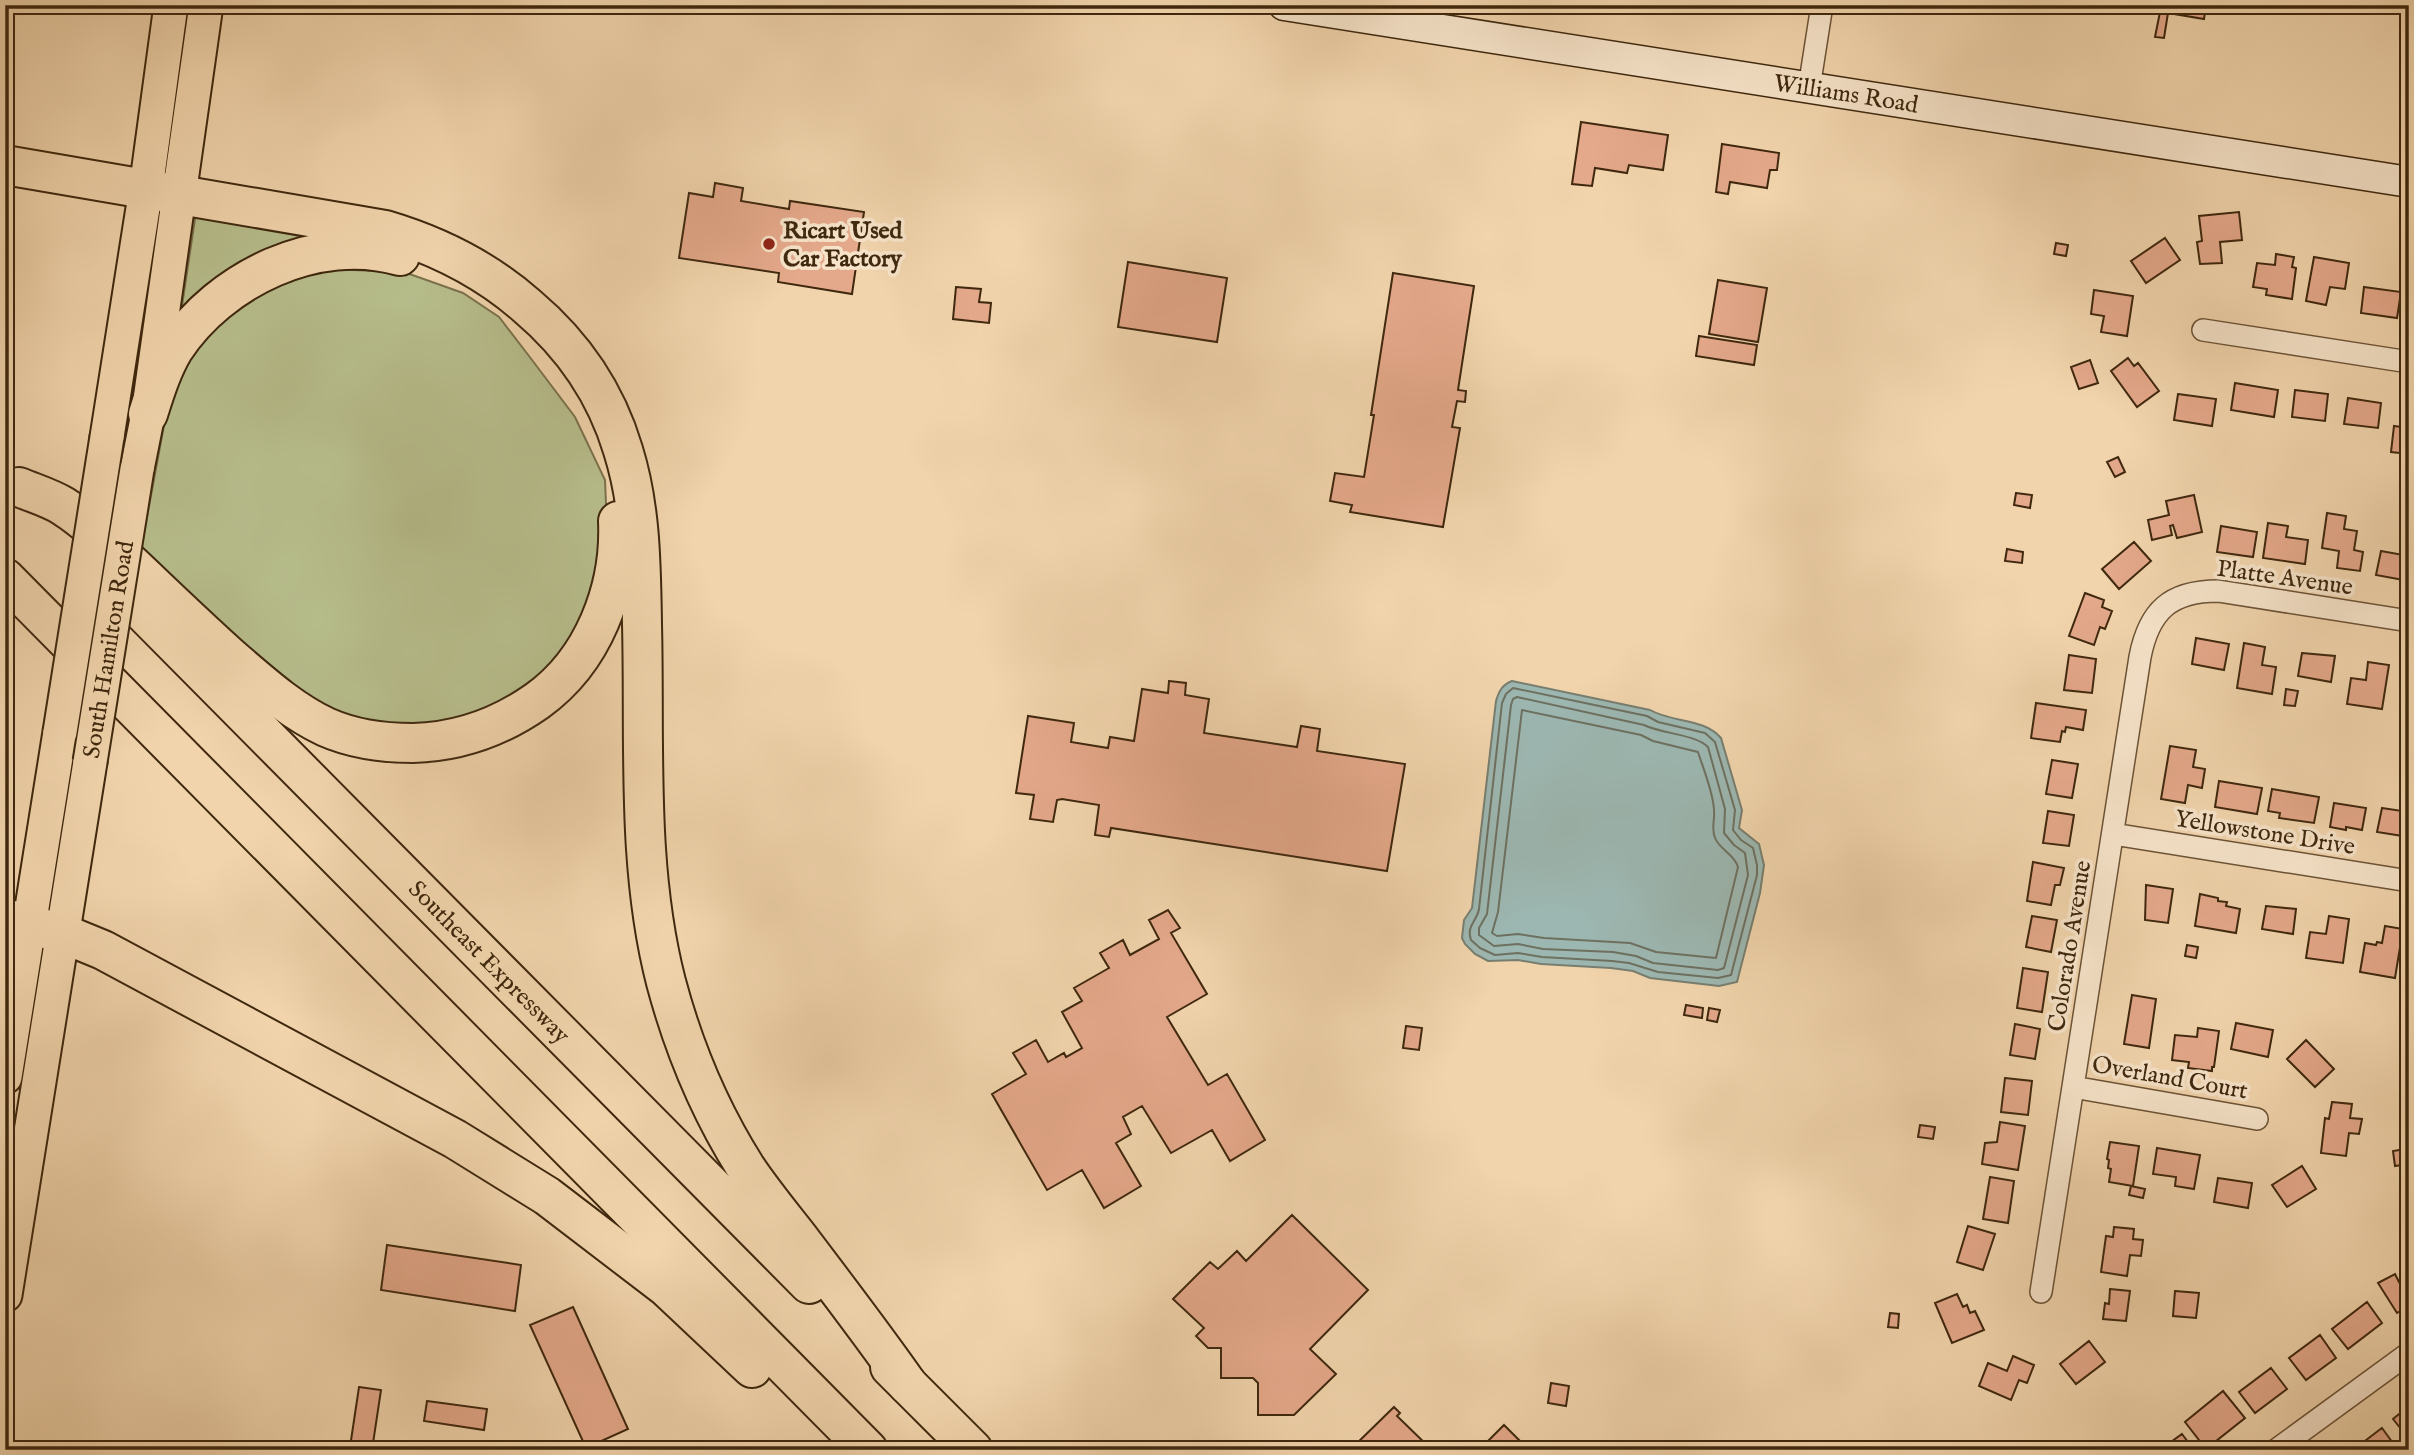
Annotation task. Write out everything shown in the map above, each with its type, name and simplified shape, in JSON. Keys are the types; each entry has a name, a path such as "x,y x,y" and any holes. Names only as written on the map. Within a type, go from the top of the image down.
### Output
{"highway":[{"path":"5,165 385,230 439,248 495,279 520,299 566,343 584,367 599,393 623,449 635,499 641,571 645,828 655,934 684,1038 713,1110 747,1169 908,1385"},
{"path":"12,480 61,505 83,520 204,634 289,706 326,727 361,738 398,743 436,741 456,738 498,724 531,705 562,680 576,663 599,624 614,575 618,524 611,474 604,449 589,416 558,363 523,325 495,301 430,265 395,255 341,251 319,253 288,261 260,273 214,303 186,333 164,367 148,414"},
{"name":"Southeast Expressway","path":"12,480 973,1450"},
{"path":"5,578 868,1450"},
{"path":"33,926 114,956 455,1139 547,1196 666,1287 846,1450"}],"main road":[{"name":"South Hamilton Road","path":"5,1295 33,926 90,762 148,414 163,191 171,5"},
{"name":"South Hamilton Road","path":"5,1077 33,926 60,732 107,437 206,5"},
{"name":"Williams Road","path":"1284,5 2409,183"}],"street":[{"path":"1809,88 1822,5"},
{"path":"2203,330 2409,362"},
{"name":"Platte Avenue","path":"2159,612 2186,594 2218,591 2409,621"},
{"name":"Colorado Avenue","path":"2041,1292 2143,645 2151,621 2159,612"},
{"name":"Yellowstone Drive","path":"2113,834 2409,881"},
{"name":"Overland Court","path":"2073,1087 2258,1119"},
{"path":"2276,1450 2409,1353"}],"green space":[{"path":"196,212 345,230 179,326"},
{"path":"325,269 404,272 463,293 499,317 575,417 605,480 608,552 587,622 554,672 491,716 411,735 315,711 140,555 167,409 198,341 256,291"}],"water":[{"path":"1512,681 1650,710 1706,727 1721,738 1742,810 1739,828 1759,844 1764,865 1760,893 1737,982 1719,986 1650,978 1633,971 1611,968 1518,960 1488,961 1465,944 1462,938 1464,920 1472,908 1496,701 1501,689"}],"building":[{"path":"2119,5 2206,5 2204,19 2168,13 2164,38 2155,37 2160,12"},
{"path":"1581,122 1668,135 1663,170 1629,165 1627,173 1595,168 1592,186 1572,184"},
{"path":"1722,144 1779,153 1777,170 1770,170 1767,188 1730,182 1728,194 1716,192"},
{"path":"715,183 743,188 741,201 789,209 790,201 864,212 852,294 778,282 779,273 679,258 689,193 713,197"},
{"path":"2239,212 2242,240 2220,242 2222,263 2200,264 2197,242 2202,241 2199,216"},
{"path":"2165,238 2180,260 2146,283 2131,261"},
{"path":"2056,243 2068,245 2066,256 2054,254"},
{"path":"2276,254 2294,257 2292,267 2296,268 2292,299 2266,295 2267,289 2253,287 2257,263 2275,265"},
{"path":"2314,257 2349,263 2345,289 2330,287 2326,305 2306,301"},
{"path":"1128,262 1227,278 1217,342 1118,327"},
{"path":"1393,273 1474,286 1458,390 1466,391 1465,402 1457,401 1452,427 1460,428 1443,527 1350,512 1352,505 1330,501 1335,473 1364,477"},
{"path":"1718,280 1767,288 1758,342 1709,334"},
{"path":"956,287 981,289 979,302 991,303 989,323 953,319"},
{"path":"2364,287 2401,292 2397,318 2361,313"},
{"path":"2094,290 2133,296 2127,336 2101,332 2104,316 2091,314"},
{"path":"1699,336 1757,345 1754,365 1696,356"},
{"path":"2128,358 2134,366 2138,363 2159,391 2137,407 2111,371"},
{"path":"2090,360 2098,383 2079,389 2071,367"},
{"path":"2235,383 2278,390 2274,417 2231,410"},
{"path":"2295,390 2328,394 2325,421 2292,417"},
{"path":"2178,394 2216,399 2212,426 2174,420"},
{"path":"2348,398 2381,403 2378,428 2344,424"},
{"path":"2394,426 2409,428 2409,454 2391,452"},
{"path":"2118,457 2125,472 2115,477 2107,462"},
{"path":"2016,493 2032,495 2030,508 2014,505"},
{"path":"2194,495 2202,532 2177,538 2173,525 2170,526 2172,535 2152,540 2148,520 2169,515 2166,501"},
{"path":"2327,513 2346,516 2344,529 2357,531 2354,550 2363,552 2360,571 2337,568 2339,551 2322,548"},
{"path":"2268,523 2288,526 2286,537 2308,540 2305,564 2263,558"},
{"path":"2221,526 2257,532 2253,557 2217,552"},
{"path":"2134,542 2151,561 2119,589 2102,569"},
{"path":"2007,549 2023,552 2022,563 2005,561"},
{"path":"2381,551 2409,556 2409,581 2376,575"},
{"path":"2085,593 2104,600 2102,607 2112,611 2105,629 2100,627 2094,645 2069,636"},
{"path":"2196,638 2229,644 2224,670 2192,664"},
{"path":"2244,643 2265,647 2262,665 2276,667 2272,694 2237,688"},
{"path":"2302,653 2335,656 2331,682 2298,676"},
{"path":"2069,655 2096,659 2092,693 2064,690"},
{"path":"2368,662 2389,665 2382,709 2347,704 2351,678 2366,680"},
{"path":"1169,681 1186,683 1185,695 1209,699 1204,733 1297,747 1301,726 1320,729 1317,751 1405,764 1387,871 1111,828 1109,837 1095,835 1099,805 1062,799 1057,800 1053,822 1030,819 1034,795 1016,793 1028,716 1074,723 1071,742 1108,748 1110,737 1134,741 1142,689 1168,693"},
{"path":"2286,689 2298,691 2295,706 2284,705"},
{"path":"2036,703 2086,710 2083,730 2066,727 2065,732 2062,731 2060,742 2031,738"},
{"path":"2170,746 2196,750 2193,767 2205,769 2202,788 2188,785 2185,803 2161,799"},
{"path":"2052,760 2078,764 2072,798 2046,794"},
{"path":"2219,781 2262,788 2257,814 2215,807"},
{"path":"2272,789 2319,797 2314,823 2279,818 2280,813 2268,811"},
{"path":"2334,803 2366,808 2362,830 2330,827"},
{"path":"2382,808 2409,812 2409,837 2377,832"},
{"path":"2048,811 2074,815 2069,846 2043,843"},
{"path":"2033,862 2064,868 2060,885 2055,885 2051,905 2027,901"},
{"path":"2146,885 2173,889 2168,923 2145,920"},
{"path":"2200,894 2218,898 2218,901 2227,902 2226,906 2240,909 2236,933 2195,926"},
{"path":"2266,906 2296,909 2293,934 2262,929"},
{"path":"1168,910 1180,928 1171,933 1207,994 1167,1017 1208,1085 1227,1074 1265,1140 1230,1161 1212,1130 1171,1153 1142,1106 1123,1117 1131,1134 1116,1143 1141,1186 1104,1208 1082,1170 1047,1190 992,1094 1026,1074 1013,1053 1036,1040 1048,1062 1064,1053 1066,1057 1082,1048 1062,1012 1082,1001 1074,988 1109,968 1100,953 1123,940 1130,955 1159,939 1149,920"},
{"path":"2032,916 2057,920 2051,952 2026,947"},
{"path":"2329,916 2349,919 2343,963 2306,958 2310,932 2326,934"},
{"path":"2385,926 2403,929 2395,978 2360,972 2365,943 2382,943"},
{"path":"2187,945 2198,947 2196,958 2185,956"},
{"path":"2023,968 2048,972 2042,1012 2017,1008"},
{"path":"2132,995 2156,999 2149,1048 2124,1044"},
{"path":"1686,1005 1703,1008 1702,1018 1684,1015"},
{"path":"1709,1008 1720,1010 1717,1022 1707,1020"},
{"path":"2236,1023 2273,1030 2268,1057 2231,1049"},
{"path":"2015,1024 2040,1029 2035,1059 2010,1055"},
{"path":"1406,1026 1422,1028 1419,1050 1403,1048"},
{"path":"2198,1028 2219,1031 2212,1071 2188,1068 2189,1062 2172,1060 2175,1035 2197,1037"},
{"path":"2306,1040 2334,1069 2315,1087 2287,1059"},
{"path":"2005,1078 2032,1081 2028,1115 2001,1112"},
{"path":"2332,1102 2352,1104 2350,1118 2362,1119 2359,1134 2349,1133 2346,1156 2321,1153 2325,1118 2329,1119"},
{"path":"2000,1122 2025,1126 2018,1170 1982,1164 1985,1143 1997,1142"},
{"path":"1920,1125 1935,1127 1933,1139 1918,1137"},
{"path":"2110,1142 2139,1146 2133,1186 2109,1182 2111,1169 2108,1168 2107,1159"},
{"path":"2157,1148 2200,1155 2194,1189 2175,1186 2176,1177 2153,1174"},
{"path":"2406,1149 2408,1164 2395,1166 2393,1151"},
{"path":"2302,1166 2316,1189 2287,1207 2272,1185"},
{"path":"1990,1177 2014,1181 2008,1223 1983,1219"},
{"path":"2218,1178 2252,1183 2248,1208 2214,1202"},
{"path":"2131,1186 2145,1189 2143,1198 2129,1195"},
{"path":"1292,1215 1368,1290 1310,1349 1336,1374 1294,1415 1258,1415 1258,1383 1253,1378 1221,1378 1221,1348 1208,1348 1196,1336 1204,1328 1173,1299 1210,1262 1218,1269 1237,1251 1246,1261"},
{"path":"1968,1226 1995,1234 1983,1270 1957,1262"},
{"path":"2114,1227 2134,1229 2133,1239 2143,1240 2141,1256 2130,1255 2127,1276 2101,1272 2106,1236 2113,1237"},
{"path":"387,1245 521,1265 515,1311 381,1290"},
{"path":"2395,1274 2399,1282 2409,1276 2409,1306 2397,1313 2378,1283"},
{"path":"2110,1289 2130,1291 2126,1321 2103,1319 2105,1303 2109,1304"},
{"path":"2175,1291 2199,1293 2196,1318 2173,1316"},
{"path":"1957,1294 1963,1307 1967,1305 1970,1313 1975,1311 1984,1330 1952,1343 1935,1303"},
{"path":"2367,1302 2382,1323 2348,1349 2332,1329"},
{"path":"573,1307 628,1429 586,1448 530,1325"},
{"path":"1890,1313 1899,1314 1898,1328 1888,1327"},
{"path":"2320,1335 2336,1358 2306,1380 2289,1358"},
{"path":"2089,1341 2105,1362 2076,1384 2060,1364"},
{"path":"2013,1356 2034,1365 2027,1383 2019,1380 2011,1400 1979,1386 1988,1363 2007,1371"},
{"path":"2271,1368 2287,1389 2255,1413 2239,1392"},
{"path":"1551,1383 1569,1386 1566,1406 1548,1403"},
{"path":"359,1387 381,1390 372,1450 350,1447"},
{"path":"2223,1391 2245,1418 2206,1449 2185,1422"},
{"path":"427,1401 487,1409 484,1430 424,1421"},
{"path":"2409,1406 2409,1439 2393,1419"},
{"path":"1394,1407 1400,1413 1397,1416 1432,1450 1350,1450"},
{"path":"1504,1425 1529,1450 1479,1450"},
{"path":"2382,1428 2398,1450 2353,1450"},
{"path":"2182,1434 2194,1450 2160,1450"}],"place":[{"name":"Ricart Used Car Factory","path":"769,244"}]}
